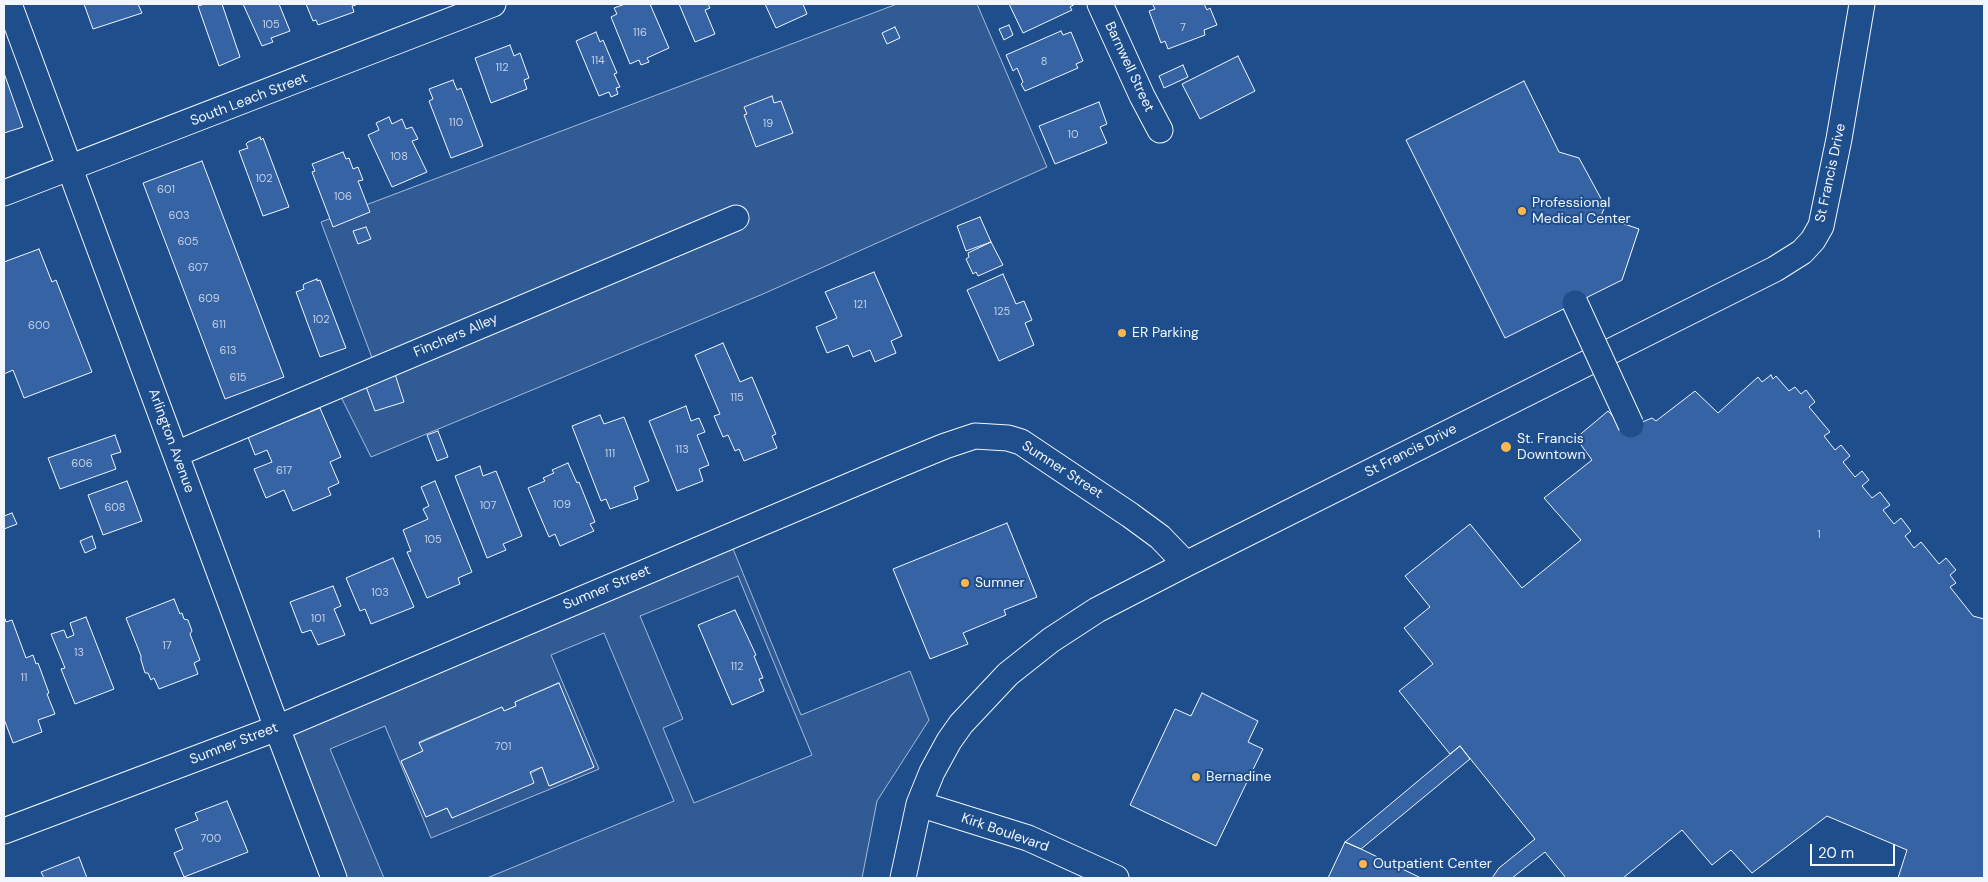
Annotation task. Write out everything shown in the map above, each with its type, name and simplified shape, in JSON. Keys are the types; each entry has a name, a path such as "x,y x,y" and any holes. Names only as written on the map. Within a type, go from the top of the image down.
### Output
{"street":[{"name":"Arlington Avenue","path":"10,4 69,169 334,878"},
{"name":"South Leach Street","path":"4,193 493,4"},
{"name":"Barnwell Street","path":"1100,4 1142,96 1160,130"},
{"name":"St Francis Drive","path":"903,878 920,804 932,772 949,741 961,724 1008,674 1051,640 1098,610 1186,564 1775,269 1802,252 1821,226 1839,139 1862,4"},
{"name":"Finchers Alley","path":"176,454 736,218"},
{"path":"1575,303 1631,426"},
{"name":"Sumner Street","path":"4,831 277,728 901,464 976,436 1008,438 1021,442 1160,537 1186,564"},
{"name":"Kirk Boulevard","path":"920,804 1028,838 1116,878"}],"shaded area":[{"path":"897,4 977,4 1047,167 763,294 371,457 332,379 374,363 321,222"},
{"path":"729,539 801,715 910,671 929,720 877,801 862,878 487,878 674,801 604,633 551,655 599,769 431,838 385,726 330,749 384,878 339,878 279,715","holes":["738,576 812,755 694,803 663,728 683,719 640,616","558,683 594,767 550,786 542,767 452,818 447,808 426,817 401,761 423,751 419,742 502,707 504,711 516,706 515,702"]}],"building":[{"path":"84,4 138,4 142,13 93,29"},
{"path":"222,4 240,57 219,66 198,6"},
{"path":"243,4 279,4 290,31 271,38 273,42 262,46"},
{"path":"306,4 356,5 352,6 354,12 318,25 316,20 313,21"},
{"path":"625,4 650,4 669,48 647,58 649,62 641,65 639,60 630,64 611,17 617,14 614,8"},
{"path":"679,4 708,4 710,8 705,10 715,34 695,42"},
{"path":"765,4 803,4 807,14 776,28"},
{"path":"1009,4 1075,4 1070,7 1072,10 1023,33"},
{"path":"1204,4 1207,10 1210,8 1217,25 1204,30 1205,35 1168,49 1165,41 1161,43 1149,11 1155,9 1153,5"},
{"path":"1009,25 1013,35 1004,40 999,29"},
{"path":"895,27 900,38 887,44 882,33"},
{"path":"1061,31 1063,35 1071,32 1083,61 1076,64 1078,68 1025,91 1017,68 1013,71 1006,55"},
{"path":"596,32 600,42 603,40 617,73 614,74 620,87 616,88 618,94 611,97 609,92 599,96 576,41"},
{"path":"510,45 514,56 520,53 529,78 524,80 527,89 491,103 475,58"},
{"path":"1238,56 1255,91 1200,119 1182,84"},
{"path":"1183,65 1188,77 1164,88 1159,76"},
{"path":"4,73 23,127 4,133"},
{"path":"453,80 457,90 461,88 483,146 451,158 429,101 433,99 429,89"},
{"name":"Professional Medical Center","path":"1524,81 1559,152 1579,158 1605,206 1601,216 1639,229 1622,280 1505,338 1406,140"},
{"path":"772,96 774,103 781,101 793,133 756,147 744,115 747,114 744,107"},
{"path":"1099,102 1107,124 1100,127 1107,143 1055,164 1039,126"},
{"path":"389,117 392,124 402,119 406,129 412,127 418,139 412,141 427,172 392,187 368,135 379,130 376,123"},
{"path":"260,137 261,140 263,138 289,207 263,216 239,151 248,148 246,144 248,142"},
{"path":"343,152 346,159 349,158 353,169 358,167 363,180 358,181 370,212 333,227 312,172 315,171 312,164"},
{"path":"202,161 284,377 225,399 143,183"},
{"path":"980,217 991,242 966,251 957,226"},
{"path":"366,227 371,239 358,244 353,231"},
{"path":"991,242 1003,265 978,276 976,272 973,274 966,259 969,257 968,253"},
{"path":"39,249 52,282 56,280 92,372 24,398 13,370 4,374 4,262"},
{"path":"874,272 902,336 891,341 896,353 875,362 870,350 853,357 848,345 827,353 816,327 837,318 825,292"},
{"path":"1003,274 1016,304 1024,301 1032,320 1025,323 1034,345 999,361 967,290"},
{"path":"317,279 317,281 320,280 346,348 320,357 296,292 304,289 304,284"},
{"path":"723,343 740,382 752,377 776,434 772,436 777,448 744,461 739,449 735,451 728,435 723,437 714,416 720,414 695,355"},
{"path":"395,374 404,402 375,411 365,384"},
{"path":"1771,375 1773,379 1776,376 1789,391 1795,387 1801,394 1806,390 1815,402 1809,407 1830,432 1824,436 1835,450 1841,445 1850,456 1843,462 1855,477 1862,471 1869,480 1862,486 1872,498 1880,492 1890,505 1883,510 1894,524 1901,518 1911,531 1905,536 1914,548 1921,542 1939,564 1946,558 1956,570 1950,575 1956,583 1950,587 1973,616 1984,619 1984,878 1898,878 1907,850 1827,816 1752,873 1731,850 1712,865 1682,830 1623,878 1566,878 1545,852 1512,878 1492,878 1499,868 1535,839 1460,746 1450,754 1399,691 1433,664 1404,628 1430,607 1405,576 1470,524 1522,588 1581,540 1544,498 1592,460 1576,438 1608,411 1625,429 1652,418 1656,421 1695,391 1718,413 1758,377 1762,382"},
{"path":"686,406 691,421 699,418 705,432 697,435 709,465 699,469 703,481 677,491 649,421"},
{"path":"320,408 341,457 330,462 339,483 328,488 331,495 293,511 284,490 266,498 254,469 272,462 267,450 255,455 248,437"},
{"path":"600,415 604,424 624,417 649,481 634,487 638,499 610,509 606,499 601,501 572,426"},
{"path":"438,431 448,457 437,461 427,435"},
{"path":"115,435 121,452 111,455 116,469 60,489 48,458"},
{"path":"568,463 577,483 579,482 595,522 590,524 594,531 560,546 555,534 549,537 528,488 545,481 543,478 554,473 552,470"},
{"path":"480,466 483,476 496,471 522,536 503,544 506,550 487,558 455,476"},
{"path":"127,481 142,521 103,535 88,495"},
{"path":"435,481 472,572 458,578 460,584 427,598 407,552 411,551 403,530 428,519 423,509 429,506 421,487"},
{"path":"12,513 17,524 4,529 4,516"},
{"name":"Sumner","path":"1007,523 1037,597 1004,610 1006,615 963,633 968,644 930,659 893,569"},
{"path":"92,536 96,548 85,553 80,541"},
{"path":"393,558 414,607 371,624 365,609 360,611 346,578"},
{"path":"333,586 341,606 334,609 345,635 318,645 311,630 302,633 290,602"},
{"path":"174,599 180,614 182,613 184,619 188,620 192,631 190,634 200,660 194,663 198,674 159,689 154,678 151,680 148,673 145,673 141,656 126,618"},
{"path":"735,610 756,655 754,656 763,678 759,679 764,691 732,705 698,625"},
{"path":"4,616 6,622 12,620 26,658 33,655 36,664 38,663 55,714 38,720 42,732 13,743 4,719"},
{"path":"86,617 114,689 75,704 61,669 65,668 51,634 64,630 67,638 74,635 70,623"},
{"path":"559,683 594,767 549,786 542,767 530,772 534,783 452,818 447,808 426,817 401,761 423,751 419,743 502,707 504,711 516,706 515,702"},
{"name":"Bernadine","path":"1202,693 1258,721 1248,742 1263,749 1216,846 1130,805 1175,709 1191,716"},
{"path":"1460,746 1470,759 1361,849 1345,842"},
{"path":"227,801 248,852 184,877 174,853 183,849 175,829 198,820 195,813"},
{"name":"Outpatient Center","path":"1345,842 1361,849 1421,878 1328,878"},
{"path":"79,857 87,878 44,878 41,872"}],"place":[{"name":"Professional Medical Center","path":"1522,211"},
{"name":"ER Parking","path":"1122,333"},
{"name":"St. Francis Downtown","path":"1506,447"},
{"name":"Sumner","path":"965,583"},
{"name":"Bernadine","path":"1196,777"},
{"name":"Outpatient Center","path":"1363,864"}]}
